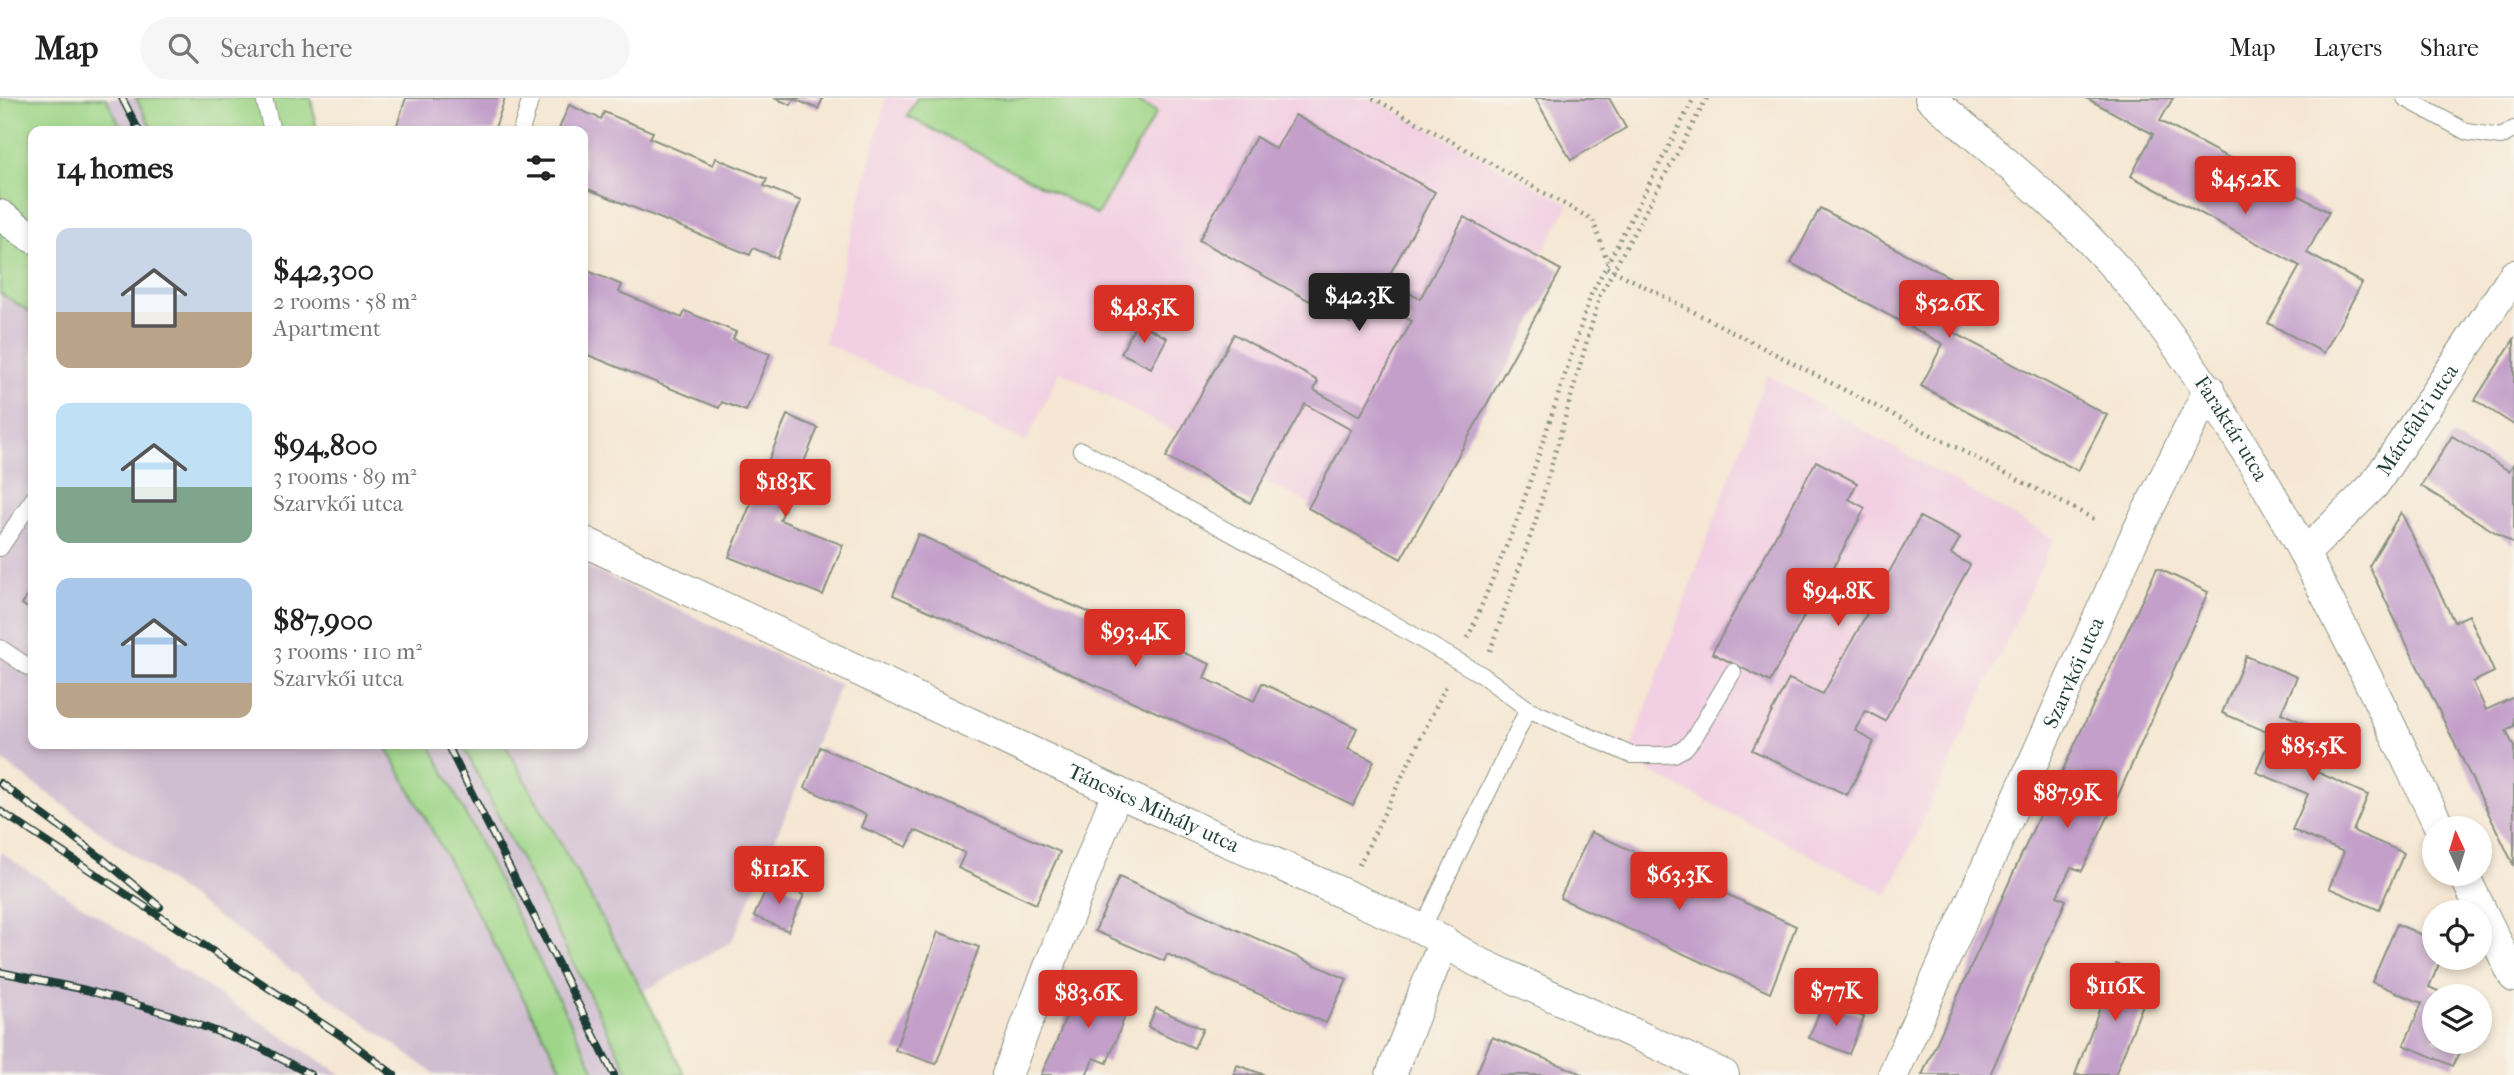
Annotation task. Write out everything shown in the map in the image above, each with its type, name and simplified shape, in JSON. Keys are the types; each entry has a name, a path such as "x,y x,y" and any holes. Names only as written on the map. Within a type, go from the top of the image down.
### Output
{"street":[{"name":"Faraktár utca","path":"1930,98 2050,202 2106,259 2143,300 2209,389 2305,553 2434,816"},
{"path":"0,215 28,235"},
{"name":"Márcfalvi utca","path":"2305,553 2374,485 2514,275"},
{"name":"Szarvkői utca","path":"1893,1075 2134,538 2209,389"},
{"name":"Táncsics Mihály utca","path":"588,543 1117,792 1433,935 1476,961 1724,1075"},
{"path":"1007,1075 1117,792"},
{"path":"2469,886 2514,977"},
{"path":"1391,1075 1433,935"}],"lane":[{"path":"264,98 271,126"},
{"path":"523,126 531,98"},
{"path":"2405,98 2467,132 2501,137 2514,129"},
{"path":"1080,450 1370,610 1482,675 1528,709 1631,754 1674,754 1685,748 1733,672"},
{"path":"0,548 28,506"},
{"path":"0,648 28,667"},
{"path":"1433,935 1528,709"}],"path":[{"path":"1373,98 1593,220 1607,264 1614,271 2098,521"},
{"path":"1356,870 1458,662 1518,518 1591,295 1694,98"},
{"path":"1482,675 1535,523 1600,295 1707,98"}],"shaded area":[{"path":"106,98 136,98 150,126 120,126"},
{"path":"886,98 1371,98 1569,204 1386,545 1060,371 1026,442 824,342"},
{"path":"0,293 28,311 28,749 388,749 565,1075 436,1075 0,759"},
{"path":"1767,375 2054,539 1888,895 1627,760"},
{"path":"588,567 840,685 732,941 643,992 508,749 588,749"},
{"path":"433,749 465,749 630,1075 597,1075"},
{"path":"0,852 342,1075 0,1075"}],"green space":[{"path":"0,98 106,98 120,126 28,126 28,311 0,293"},
{"path":"136,98 311,98 316,126 150,126"},
{"path":"917,98 1131,98 1157,112 1097,215 907,116"},
{"path":"388,749 433,749 597,1075 565,1075"},
{"path":"465,749 508,749 643,992 685,1075 630,1075"}],"building":[{"path":"406,98 505,98 496,126 397,126"},
{"path":"774,98 823,98 818,109 794,99 791,105"},
{"path":"1535,98 1609,98 1626,128 1571,160"},
{"path":"2086,98 2173,98 2160,121 2329,212 2307,253 2362,283 2324,353 2268,323 2300,266 2131,176 2153,134"},
{"path":"569,105 601,119 604,112 653,132 650,138 713,165 716,158 767,179 764,186 801,201 777,258 753,248 750,255 588,189 588,126 560,126"},
{"path":"1295,115 1435,192 1386,281 1420,299 1464,217 1561,270 1401,559 1308,508 1351,430 1305,404 1250,503 1166,457 1234,334 1318,381 1314,390 1360,416 1412,321 1363,296 1350,323 1199,240 1256,137 1276,149"},
{"path":"1820,208 1973,290 1951,331 2107,415 2078,471 1921,386 1943,344 1791,263"},
{"path":"588,271 622,285 619,292 682,318 685,311 736,332 733,339 770,354 746,411 722,402 719,408 588,355"},
{"path":"1137,322 1167,338 1151,368 1121,353"},
{"path":"2514,339 2514,425 2475,400"},
{"path":"787,415 818,428 780,520 843,545 823,595 729,557"},
{"path":"2452,436 2509,471 2514,463 2514,544 2421,486"},
{"path":"1816,461 1857,483 1849,499 1865,508 1833,568 1878,592 1920,517 1960,538 1951,554 1970,565 1885,721 1866,711 1855,730 1874,742 1847,795 1752,750 1789,679 1823,694 1871,606 1821,583 1770,682 1712,653"},
{"path":"2401,512 2454,622 2469,615 2494,672 2473,682 2486,710 2514,697 2514,726 2506,730 2514,747 2514,866 2492,816 2369,566"},
{"path":"918,534 1039,591 1210,664 1204,678 1254,701 1262,683 1357,728 1348,749 1374,761 1353,805 1183,724 893,595"},
{"path":"2157,568 2208,592 2082,871 2071,867 2057,896 2066,900 1990,1075 1922,1075 2039,816"},
{"path":"28,595 28,608 22,604"},
{"path":"2246,656 2297,677 2281,713 2333,736 2317,772 2368,795 2353,831 2404,853 2379,910 2329,888 2344,852 2292,830 2308,794 2256,772 2272,734 2222,713"},
{"path":"820,747 1060,852 1036,904 958,868 965,853 915,830 907,847 861,827 866,815 805,788"},
{"path":"1591,832 1796,926 1770,993 1560,898"},
{"path":"1119,877 1347,979 1326,1023 1167,954 1164,961 1095,931"},
{"path":"770,880 804,895 788,931 754,916"},
{"path":"2397,924 2422,935 2422,970 2436,970 2430,984 2422,984 2422,1003 2372,982"},
{"path":"938,932 979,947 936,1064 895,1050"},
{"path":"2116,964 2153,979 2115,1075 2075,1075"},
{"path":"1080,978 1132,998 1107,1063 1094,1058 1086,1075 1041,1075 1056,1043"},
{"path":"1824,1001 1864,1017 1849,1054 1809,1038"},
{"path":"2422,1003 2422,1053 2404,1045"},
{"path":"1156,1008 1203,1029 1194,1048 1148,1027"},
{"path":"1492,1037 1577,1072 1583,1075 1476,1075"},
{"path":"2425,1054 2458,1054 2453,1066"},
{"path":"1237,1065 1265,1075 1234,1075"}],"railway":[{"path":"122,98 136,126"},
{"path":"450,749 614,1075"},
{"path":"0,783 103,859 160,907"},
{"path":"0,811 349,1041 394,1075"},
{"path":"0,972 86,990 169,1014 259,1047 311,1075"}]}
